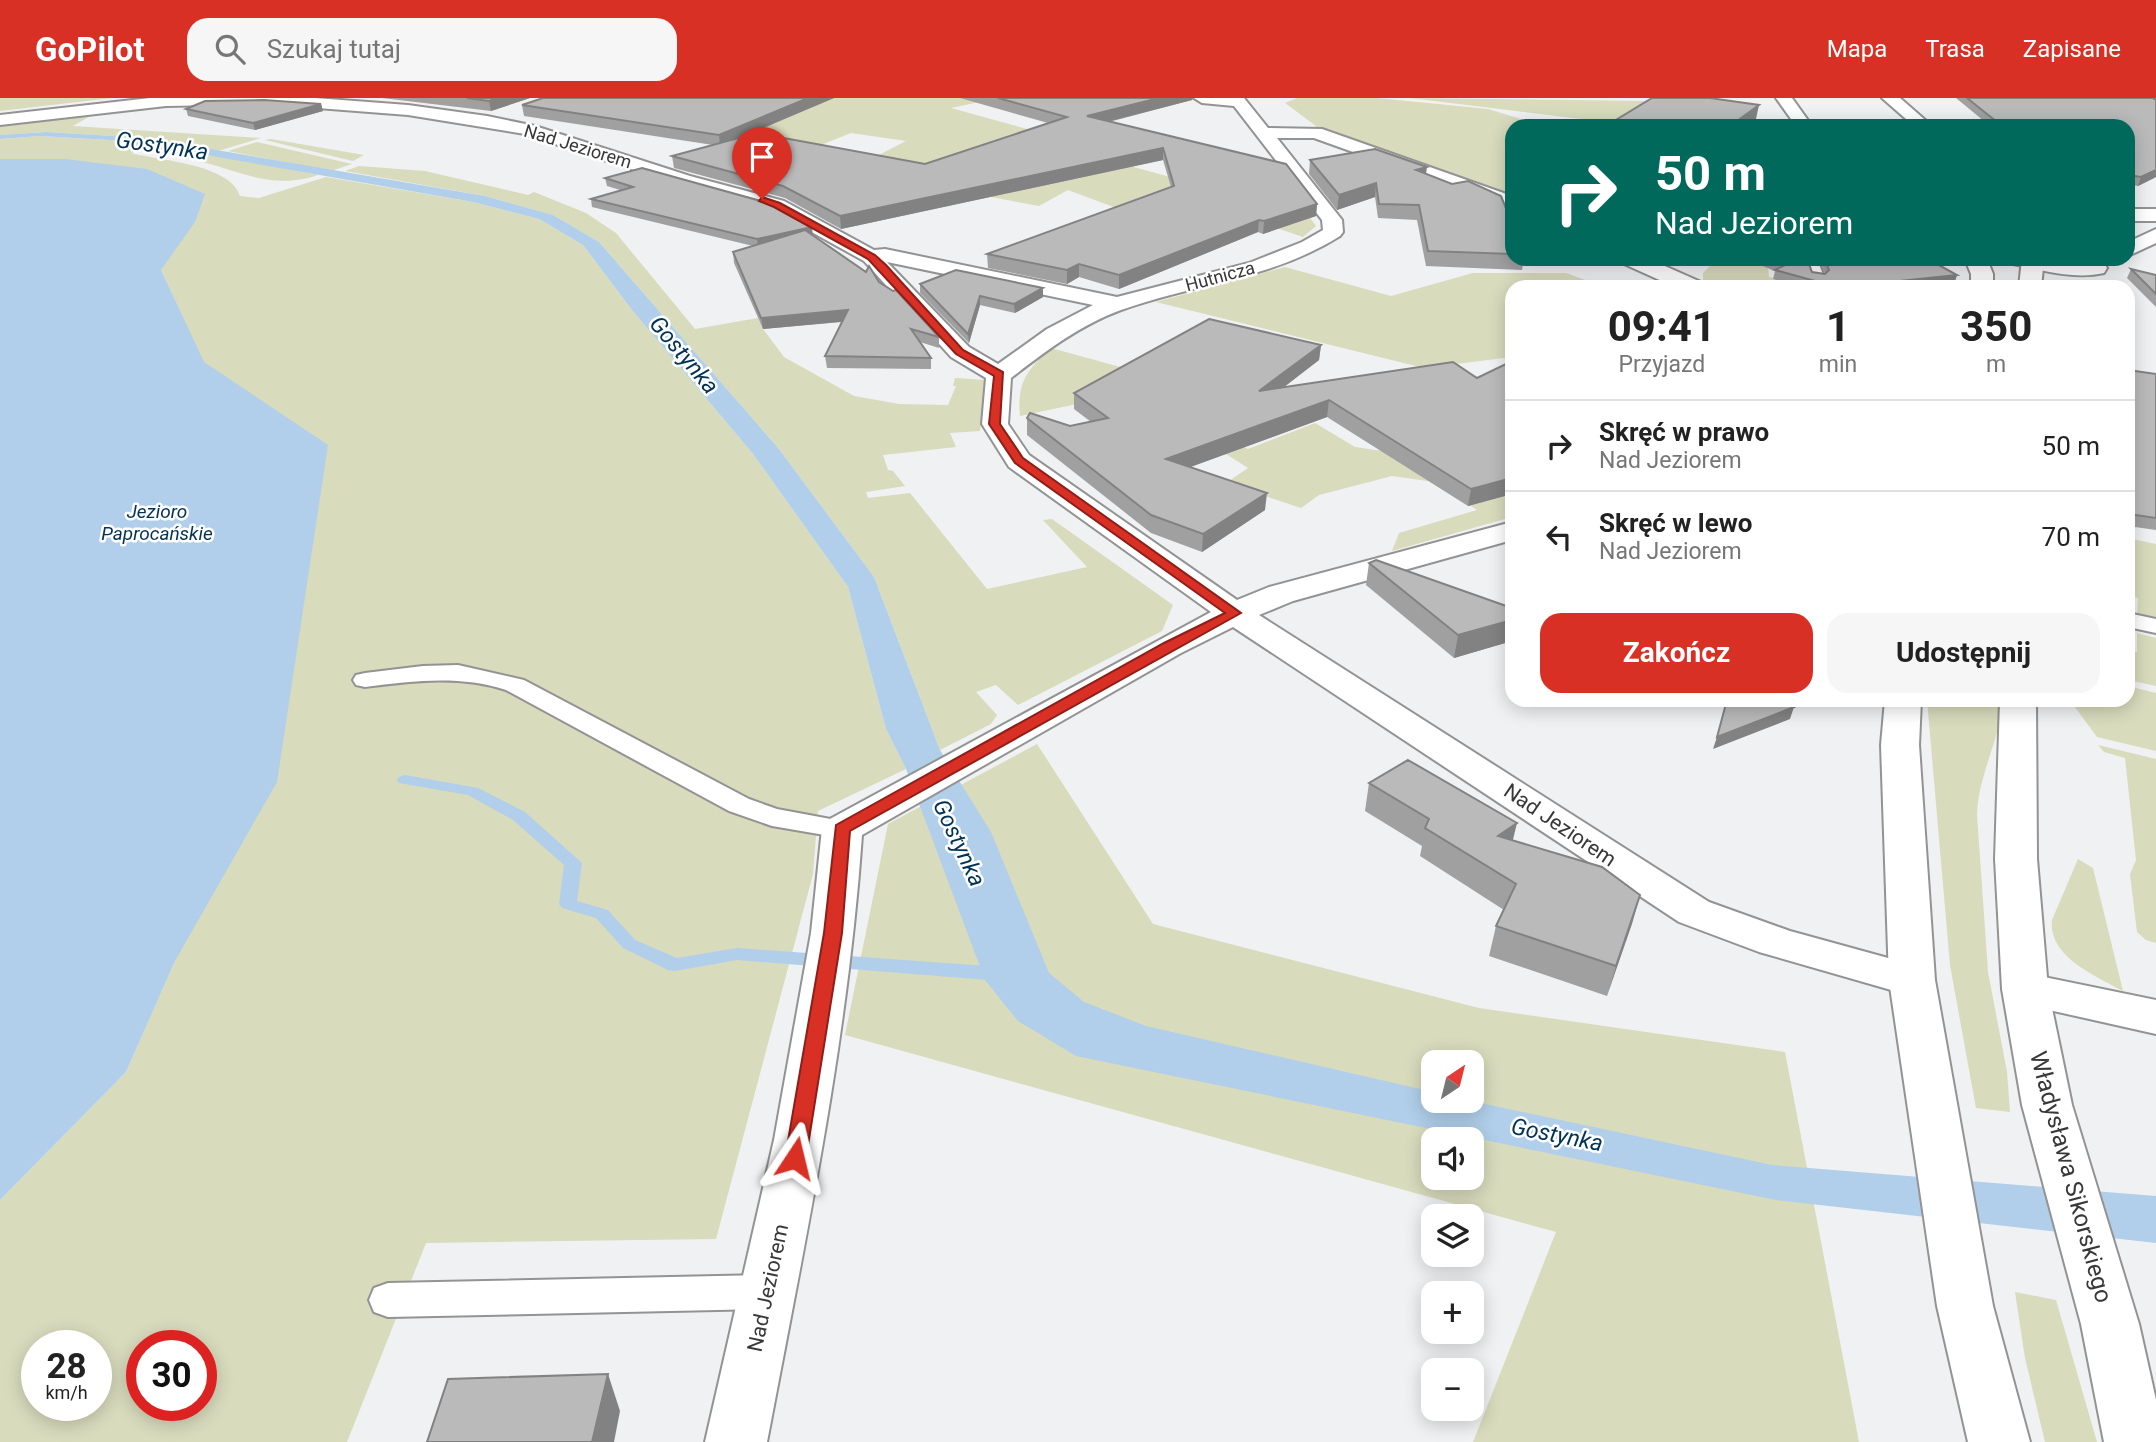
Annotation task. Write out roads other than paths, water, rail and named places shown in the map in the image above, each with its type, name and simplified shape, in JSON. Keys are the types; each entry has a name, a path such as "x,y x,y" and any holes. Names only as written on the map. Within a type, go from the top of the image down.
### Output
{"street":[{"path":"1202,98 1236,99"},
{"path":"1784,98 1799,119"},
{"path":"1890,98 1916,119"},
{"name":"Nad Jeziorem","path":"0,120 166,99 268,99 383,107 487,121 576,144 683,180 777,205 872,257 960,352 999,375 995,424 1019,461 1234,613 1694,912 1738,931 1795,950 1912,980"},
{"name":"Hutnicza","path":"999,375 1043,341 1118,304 1282,259 1312,247 1333,232 1332,220 1236,99"},
{"path":"487,121 518,110"},
{"path":"1265,133 1316,133 1505,200"},
{"path":"2135,215 2156,215"},
{"path":"2135,246 2156,235"},
{"name":"Nad Jeziorem","path":"872,257 885,255 976,272 1118,304"},
{"path":"1653,266 1692,279"},
{"path":"2058,266 2082,266"},
{"path":"2076,280 2099,266"},
{"path":"842,829 888,801 1234,613 1281,594 1505,536"},
{"path":"1903,707 1900,745 1912,980 1965,1306 1998,1442"},
{"name":"Władysława Sikorskiego","path":"2018,707 2016,859 2025,989 2048,1105 2110,1324 2135,1442"},
{"name":"Nad Jeziorem","path":"736,1442 799,1140 818,1011 833,933 842,829"},
{"path":"2025,989 2156,1017"}],"lane":[{"path":"1813,266 1817,277"},
{"path":"2135,622 2156,626"},
{"path":"365,680 446,670 484,674 515,685 739,805 792,822 842,829"},
{"path":"388,1300 768,1292"}],"water":[{"name":"Gostynka","path":"46,132 146,138 485,196 553,215 599,242 779,449 874,577 940,750 991,832 1049,973 1084,1002 1146,1026 1421,1089 1421,1113 1484,1113 1484,1104 1772,1165 2156,1196 2156,1243 1776,1200 1484,1140 1484,1127 1421,1127 1076,1056 1018,1021 985,980 906,769 886,729 848,587 753,454 632,310 583,245 539,219 473,202 127,141 40,136 0,139 0,135"},
{"name":"Jezioro Paprocańskie","path":"0,159 65,159 147,169 205,194 195,222 161,270 204,362 328,445 277,782 175,961 126,1072 0,1200"}],"waterway":[{"path":"405,780 472,791 519,816 573,863 568,904 602,914 629,944 675,965 737,954 1001,974"}]}
